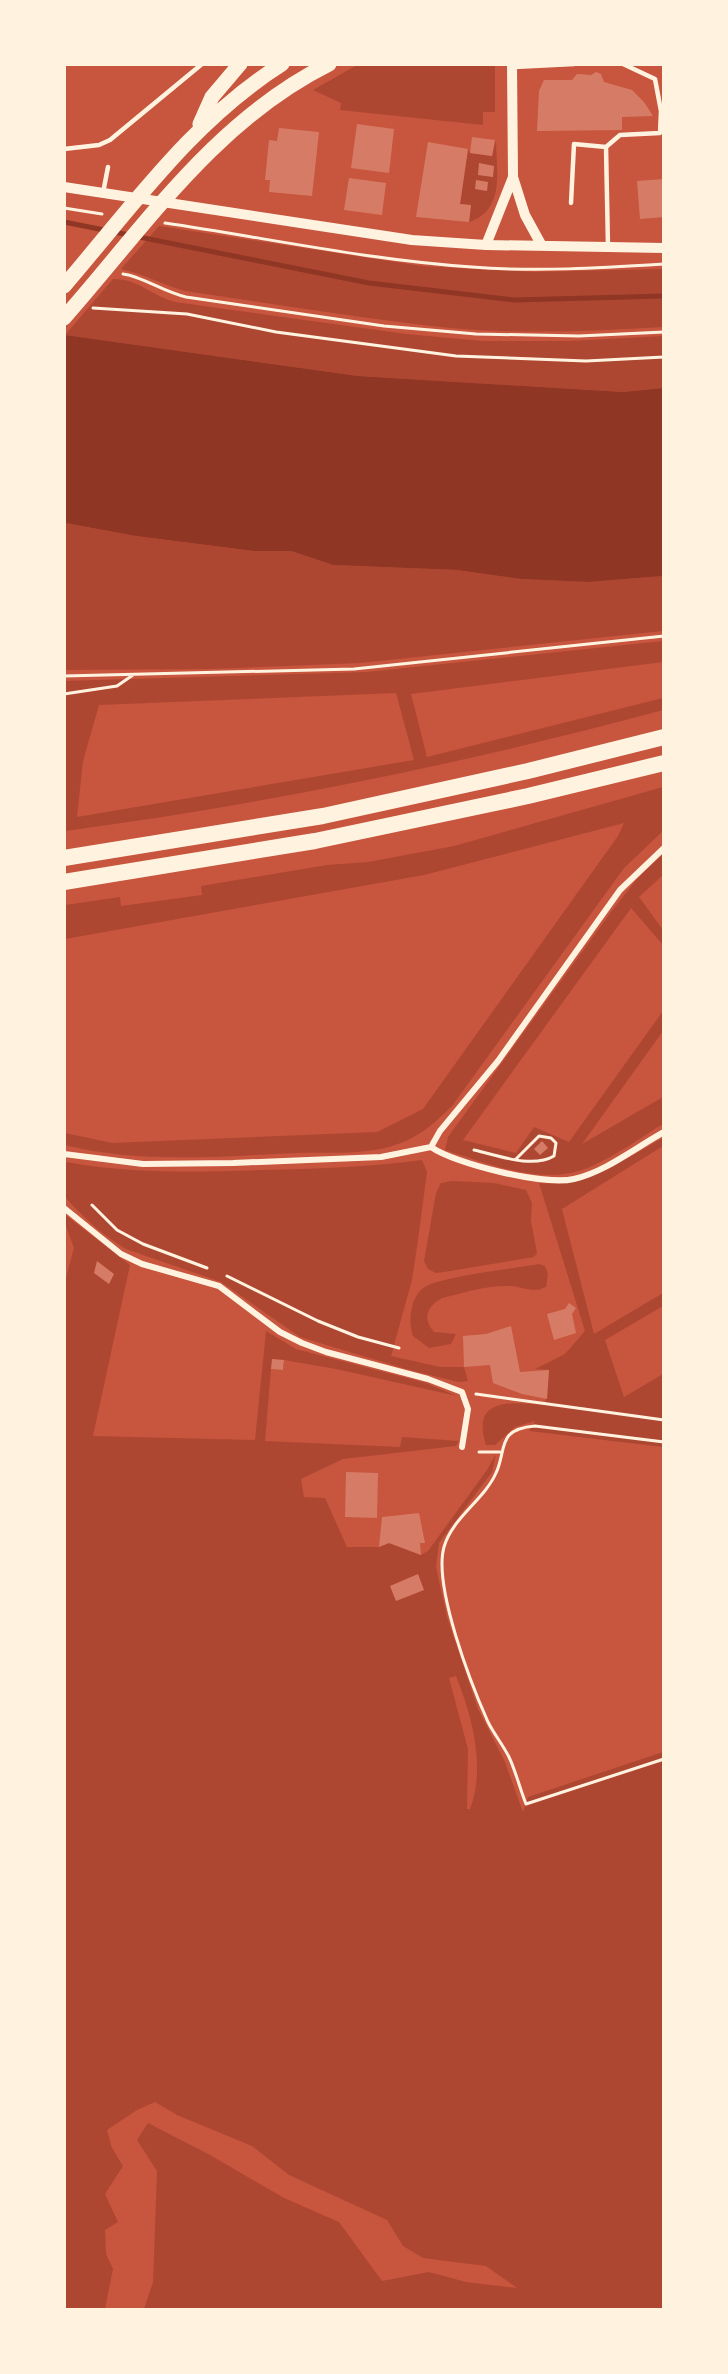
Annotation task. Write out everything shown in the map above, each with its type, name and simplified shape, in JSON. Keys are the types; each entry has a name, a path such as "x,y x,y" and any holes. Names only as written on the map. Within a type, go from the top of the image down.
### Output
{"highway":[{"path":"195,134 212,98 240,64"},
{"path":"64,286 195,134 222,107 282,64"},
{"path":"64,318 186,175 238,123 286,89 329,64"},
{"path":"64,858 323,816 528,771 663,737"},
{"path":"64,882 315,841 528,796 663,763"}],"street":[{"path":"512,66 513,177 525,215 542,246"},
{"path":"486,245 513,177"},
{"path":"64,187 400,238 486,245 663,248"},
{"path":"431,1147 440,1131 498,1061 620,890 663,848"},
{"path":"64,1154 143,1164 232,1163 381,1157 431,1147 444,1156 499,1171 532,1177 571,1180 589,1174 663,1132"},
{"path":"64,1208 121,1254 142,1264 219,1286 280,1332 302,1343 428,1379 462,1392 468,1409 462,1448"}],"lane":[{"path":"64,149 99,145 110,140 202,64"},
{"path":"512,66 574,64"},
{"path":"571,203 574,144 606,147 620,135 660,134 661,111 655,79 623,64"},
{"path":"606,147 608,247"},
{"path":"103,193 108,167"}],"path":[{"path":"120,274 131,275 160,290 186,297 428,331 531,336 663,332"},
{"path":"88,308 187,314 311,337 456,356 586,361 663,357"},
{"path":"64,676 354,669 663,636"},
{"path":"64,694 117,686 133,675"},
{"path":"470,1149 516,1159 547,1160 554,1156 556,1143 551,1138 539,1136 516,1159"},
{"path":"92,1205 117,1230 143,1244 212,1270"},
{"path":"222,1274 318,1321 358,1337 399,1348"},
{"path":"462,1392 663,1420"},
{"path":"663,1442 535,1426 516,1431 503,1443 496,1473 444,1545 443,1578 444,1594 470,1674 489,1723 508,1756 526,1804 663,1759"},
{"path":"479,1452 500,1452"}],"shaded area":[{"path":"359,64 495,65 495,112 483,112 483,125 340,110 341,103 313,90"},
{"path":"496,140 497,176 494,198 489,208 481,216 469,222 471,206 460,204 468,149 470,153 492,156"},
{"path":"159,226 422,266 534,272 663,269 663,327 563,331 462,329 185,291 121,269"},
{"path":"113,279 137,284 175,302 406,334 483,341 569,341 663,336 663,388 623,392 358,376 65,335"},
{"path":"65,335 358,376 623,392 663,388 663,576 588,582 521,579 457,570 333,565 291,551 254,551 136,536 65,523"},
{"path":"64,523 136,536 254,551 291,551 333,565 457,570 521,579 588,582 663,576 663,631 360,663 211,669 65,670"},
{"path":"663,641 663,662 411,694 427,757 663,698 663,710 515,747 366,780 216,808 65,831 64,681 366,672","holes":["396,693 414,760 77,817 83,761 99,705"]},
{"path":"663,787 663,831 624,868 452,1106 432,1125 417,1135 392,1146 369,1151 210,1157 122,1155 65,1145 65,1133 112,1143 377,1132 423,1109 618,836 624,823 424,875 65,939 65,905 120,897 121,906 202,895 201,886 327,865 368,862 454,846"},
{"path":"663,854 663,875 639,897 663,930 663,945 631,908 463,1140 516,1153 534,1127 569,1142 663,1011 663,1031 582,1144 663,1097 663,1124 601,1162 575,1172 556,1175 518,1172 445,1150 448,1137 611,912 637,879"},
{"path":"663,1138 663,1146 562,1209 594,1334 663,1293 663,1306 605,1340 624,1397 663,1374 663,1447 529,1431 535,1421 515,1427 495,1445 486,1445 483,1429 484,1417 490,1410 509,1404 545,1405 549,1370 535,1369 565,1354 585,1331 539,1183 573,1181 589,1177"},
{"path":"422,1160 427,1172 412,1280 391,1356 440,1367 464,1367 468,1381 458,1382 406,1369 300,1337 221,1282 126,1249 93,1225 65,1197 66,1162 115,1169 188,1172 322,1168"},
{"path":"452,1181 494,1183 526,1190 532,1203 531,1221 537,1253 534,1257 436,1273 428,1269 424,1261 436,1193 441,1183"},
{"path":"64,1214 130,1265 93,1436 255,1440 266,1331 296,1349 426,1383 457,1396 284,1360 283,1370 271,1369 265,1441 400,1447 402,1437 459,1441 456,1446 343,1459 301,1479 304,1497 325,1498 347,1547 379,1547 389,1543 421,1555 428,1551 487,1470 496,1454 492,1472 439,1543 436,1567 447,1617 478,1709 505,1762 523,1812 528,1797 663,1752 663,2309 144,2309 153,2282 157,2171 137,2140 148,2123 210,2155 284,2198 339,2222 382,2281 429,2272 466,2282 517,2288 486,2266 423,2258 403,2246 387,2220 289,2175 252,2146 177,2115 155,2102 137,2110 107,2130 112,2148 123,2166 105,2194 118,2222 105,2230 106,2254 113,2269 105,2309 65,2309 64,1285 74,1248 65,1224","holes":["456,1676 472,1725 477,1759 475,1793 470,1809 467,1809 468,1749 449,1678"]},
{"path":"539,1264 545,1266 548,1274 546,1287 541,1289 532,1290 514,1286 492,1287 437,1301 428,1313 428,1322 434,1332 456,1334 451,1344 429,1348 413,1336 411,1310 415,1298 423,1288 444,1280"}],"building":[{"path":"596,72 601,74 604,82 632,90 653,116 622,117 622,130 537,131 539,91 544,80 572,80 577,74 591,75"},
{"path":"357,124 394,129 389,173 351,168"},
{"path":"279,128 319,132 312,196 269,192 270,180 265,180 269,140 277,141"},
{"path":"472,137 495,140 492,156 470,153"},
{"path":"428,142 468,149 460,204 471,205 469,222 416,217"},
{"path":"479,163 494,166 493,177 478,175"},
{"path":"349,178 386,183 382,215 344,210"},
{"path":"664,179 664,217 640,219 637,181"},
{"path":"476,180 488,182 487,191 475,189"},
{"path":"542,1141 548,1148 540,1155 534,1149"},
{"path":"97,1261 114,1274 109,1284 94,1273"},
{"path":"569,1303 576,1308 572,1314 576,1333 554,1340 547,1314 565,1309"},
{"path":"511,1326 520,1372 549,1370 547,1399 522,1394 493,1383 490,1365 464,1367 463,1336 486,1334"},
{"path":"272,1359 284,1360 283,1370 271,1369"},
{"path":"346,1472 378,1473 377,1518 345,1517"},
{"path":"419,1513 425,1543 420,1543 421,1555 389,1543 379,1547 382,1517"},
{"path":"418,1574 424,1590 396,1601 390,1586"}],"waterway":[{"path":"64,222 369,283 514,300 664,296"}]}
